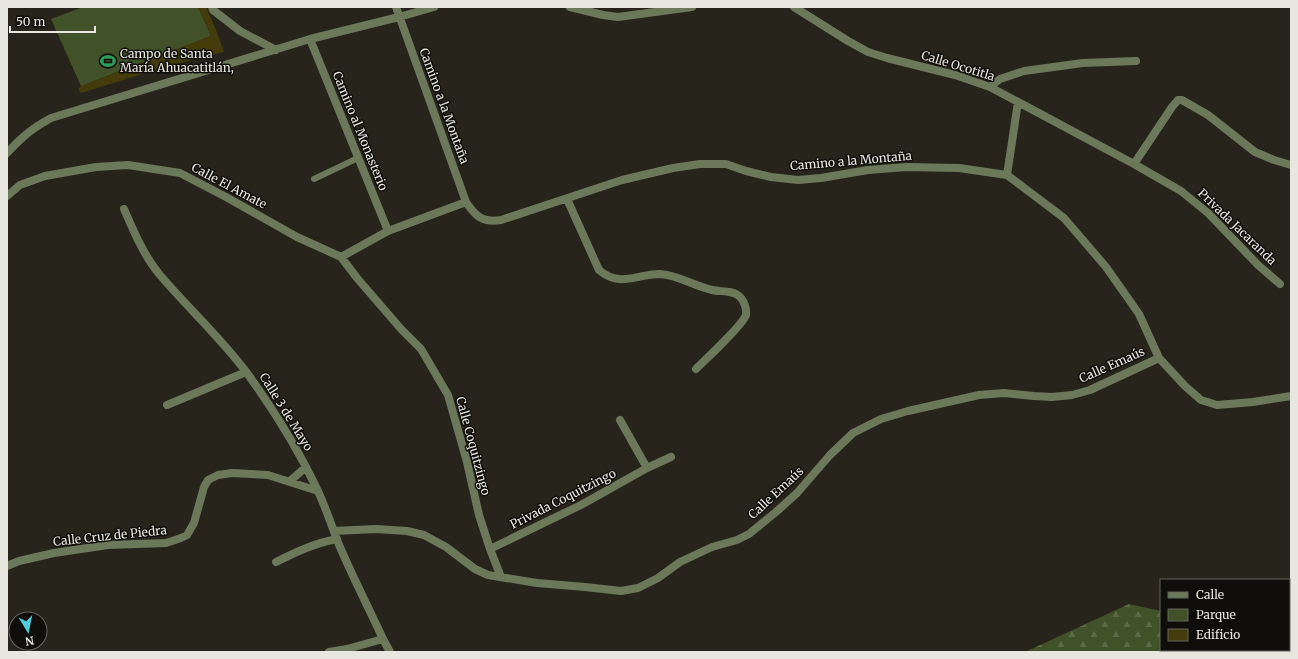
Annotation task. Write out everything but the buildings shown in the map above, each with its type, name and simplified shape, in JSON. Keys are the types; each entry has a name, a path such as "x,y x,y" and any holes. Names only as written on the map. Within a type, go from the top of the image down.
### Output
{"street":[{"path":"212,7 213,10 240,31 276,50"},
{"name":"Camino a la Montaña","path":"396,7 466,202 472,212 482,219 492,222 501,220 622,180 673,168 700,164 726,164 746,172 771,178 798,180 821,178 868,170 906,167 959,168 1007,175 1064,218 1106,267 1139,314 1159,358 1185,386 1201,400 1217,405 1253,402 1291,396"},
{"path":"7,153 24,134 51,118 310,40 434,7"},
{"path":"570,7 603,16 618,17 692,7"},
{"name":"Calle Ocotitla","path":"794,7 868,52 955,75 990,87 1134,164"},
{"name":"Camino al Monasterio","path":"310,40 388,231"},
{"path":"990,87 1000,79 1024,71 1083,64 1136,61"},
{"path":"1134,164 1172,107 1178,100 1182,100 1190,103 1208,115 1256,152 1274,160 1291,165"},
{"path":"1007,175 1018,102"},
{"name":"Privada Jacaranda","path":"1134,164 1181,191 1208,213 1252,259 1280,284"},
{"name":"Calle El Amate","path":"7,196 20,185 44,176 96,167 128,165 180,174 226,197 297,237 341,257"},
{"path":"567,199 599,270 606,276 616,279 626,279 660,274 670,275 712,290 738,295 744,301 746,315 740,325 696,369"},
{"path":"341,257 388,231 466,202"},
{"name":"Calle 3 de Mayo","path":"124,209 133,230 149,259 160,275 199,317 246,372 276,417 306,467 318,491 337,539 390,652"},
{"name":"Calle Coquitzingo","path":"341,257 357,278 420,349 448,394 467,462 479,515 501,577"},
{"name":"Calle Emaús","path":"334,531 376,529 407,531 424,534 446,547 475,569 488,575 537,583 620,591 638,588 658,578 680,562 712,547 737,540 749,534 797,493 830,455 853,433 881,419 979,395 1004,392 1052,396 1072,395 1090,390 1159,358"},
{"path":"167,405 246,372"},
{"path":"620,420 647,468"},
{"name":"Privada Coquitzingo","path":"490,549 581,505 647,468 671,457"},
{"path":"290,481 306,467"},
{"name":"Calle Cruz de Piedra","path":"7,566 19,561 54,553 108,545 166,543 181,538 187,535 194,523 204,487 208,480 218,475 232,473 268,475 318,491"},
{"path":"276,562 307,548 337,539"},
{"path":"329,652 347,649 383,639"}],"lane":[{"path":"314,179 358,158"}],"green space":[{"name":"Campo de Santa María Ahuacatitlán,","path":"83,7 198,7 211,36 81,86 51,19"},
{"path":"1129,604 1160,611 1160,651 1290,651 1291,640 1291,652 1025,652"}],"place":[{"name":"Campo de Santa María Ahuacatitlán,","path":"108,61"}]}
